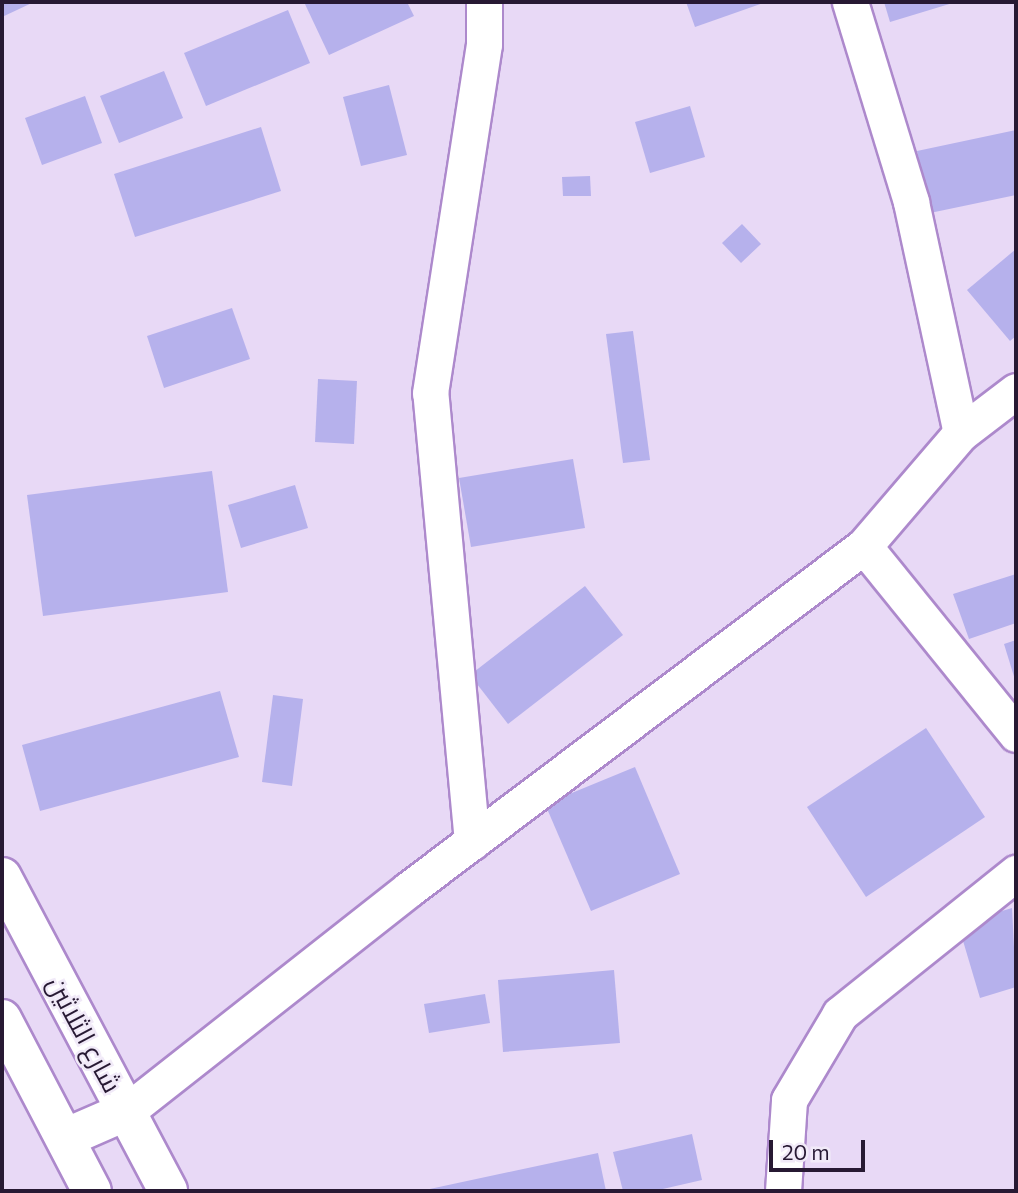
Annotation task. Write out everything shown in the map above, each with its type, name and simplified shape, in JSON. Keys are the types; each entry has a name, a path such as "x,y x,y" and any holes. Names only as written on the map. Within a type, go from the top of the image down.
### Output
{"street":[{"path":"472,842 430,393 484,44 484,2"},
{"path":"850,2 911,202 961,433"},
{"path":"65,1138 127,1111 472,842 864,546 961,433 1016,391"},
{"path":"864,546 1016,734"},
{"path":"783,1191 789,1100 839,1014 1016,873"},
{"name":"شارع الثلاثين","path":"2,877 168,1191"},
{"path":"2,1019 92,1191"}],"building":[{"path":"2,2 34,2 2,17"},
{"path":"304,2 407,2 414,16 329,55"},
{"path":"686,2 766,2 695,27"},
{"path":"884,2 956,2 890,22"},
{"path":"288,10 310,63 206,106 184,53"},
{"path":"164,71 183,118 119,143 100,96"},
{"path":"389,85 407,155 361,166 343,97"},
{"path":"85,96 102,143 42,165 25,118"},
{"path":"690,106 705,157 650,173 635,122"},
{"path":"261,127 281,191 135,237 114,174"},
{"path":"1016,130 1016,195 930,213 917,151"},
{"path":"590,176 591,196 563,196 562,177"},
{"path":"742,224 761,244 741,263 722,243"},
{"path":"1016,249 1016,336 1010,341 967,290"},
{"path":"232,308 250,359 164,388 147,336"},
{"path":"633,331 650,460 623,463 606,334"},
{"path":"318,379 357,381 354,444 315,442"},
{"path":"573,459 585,528 471,547 459,478"},
{"path":"212,471 228,592 43,616 27,495"},
{"path":"295,485 308,528 241,548 228,505"},
{"path":"1016,574 1016,623 969,639 953,594"},
{"path":"585,586 623,635 508,724 470,675"},
{"path":"1016,640 1016,683 1004,644"},
{"path":"220,691 239,757 40,811 22,745"},
{"path":"273,695 303,699 292,786 262,782"},
{"path":"926,728 985,817 866,897 807,807"},
{"path":"635,767 680,874 591,911 545,804"},
{"path":"1012,908 1016,987 980,998 958,924"},
{"path":"614,970 620,1043 503,1052 498,980"},
{"path":"485,994 490,1023 429,1033 424,1004"},
{"path":"692,1134 702,1180 654,1191 623,1191 613,1152"},
{"path":"598,1153 606,1191 425,1191 425,1190"}]}
